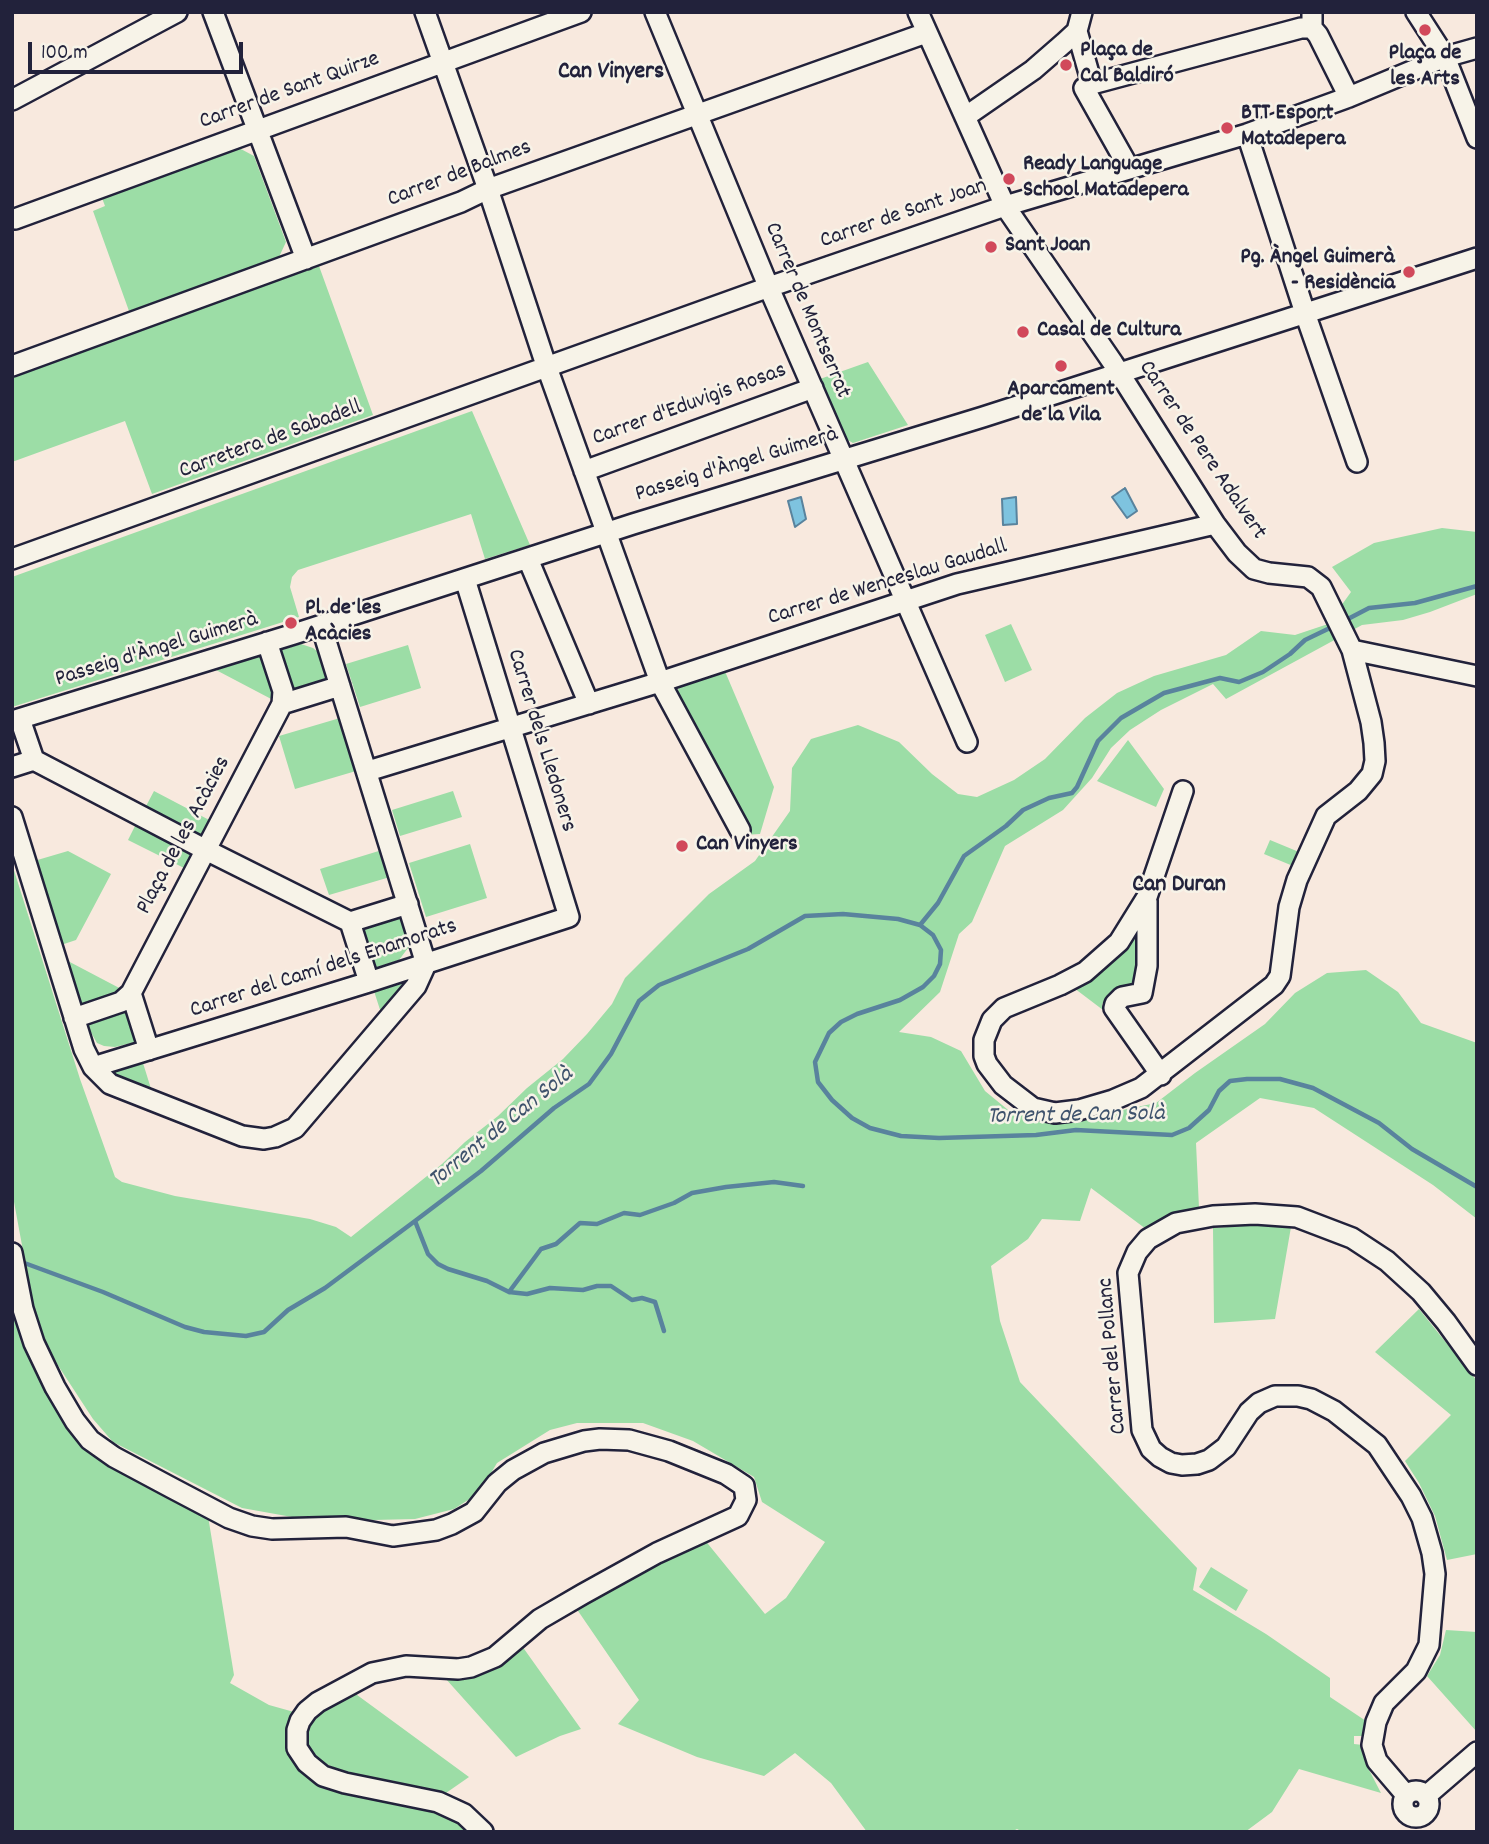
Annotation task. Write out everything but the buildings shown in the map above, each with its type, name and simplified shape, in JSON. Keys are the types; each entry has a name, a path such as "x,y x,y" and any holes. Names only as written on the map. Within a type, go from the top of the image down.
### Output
{"street":[{"path":"12,100 177,12"},
{"path":"213,12 306,259"},
{"path":"425,12 547,368 660,682 740,830"},
{"name":"Carrer de Sant Quirze","path":"13,217 581,12"},
{"name":"Carrer de Montserrat","path":"655,12 768,287 967,742"},
{"name":"Carrer de Pere Adalvert","path":"918,12 1005,206 1119,374 1215,524 1237,553 1254,569 1301,576 1315,581 1321,587 1352,650"},
{"path":"1416,12 1445,57 1477,138"},
{"path":"1088,86 1301,28 1312,20 1349,96"},
{"path":"1080,21 1088,86 1129,168"},
{"path":"965,117 1033,70 1080,21"},
{"name":"Carrer de Balmes","path":"12,366 488,190 926,33"},
{"name":"Carrer de Sant Joan","path":"547,368 768,287 1005,206 1247,134 1445,57 1477,48"},
{"path":"1247,134 1357,462"},
{"name":"Passeig d'Àngel Guimerà","path":"16,720 607,532 1119,374 1477,258"},
{"name":"Carretera de Sabadell","path":"12,559 547,368"},
{"name":"Carrer d'Eduvigis Rosas","path":"584,471 813,388"},
{"name":"Carrer de Wenceslau Gaudall","path":"368,771 660,682 957,584 1215,524"},
{"path":"528,559 589,704"},
{"name":"Carrer dels Lledoners","path":"465,579 569,917"},
{"path":"12,817 84,1049 93,1067 110,1084 242,1136 264,1139 295,1128 416,986 426,964 321,625"},
{"path":"267,642 283,691 282,704 340,686"},
{"path":"1183,791 1147,897 1118,942 1093,966 1060,985 1014,1003 998,1013 988,1030 983,1048 987,1064 1003,1085 1025,1104 1055,1113 1079,1110 1141,1088 1274,985 1282,966 1289,907 1294,889 1316,834 1326,816 1358,791 1372,774 1376,761 1371,722 1352,650 1477,676"},
{"name":"Plaça de les Acàcies","path":"131,993 282,704"},
{"path":"16,720 34,760 350,922 408,904"},
{"path":"12,767 34,760"},
{"path":"1147,897 1147,965 1142,993 1122,998 1114,1008 1161,1075"},
{"name":"Carrer del Camí dels Enamorats","path":"93,1067 569,917"},
{"path":"350,922 369,982"},
{"path":"74,1017 121,1002 131,993 149,1050"},
{"name":"Carrer del Pollanc","path":"1406,1795 1377,1761 1372,1745 1376,1722 1384,1703 1416,1671 1429,1645 1435,1574 1422,1518 1411,1496 1377,1445 1334,1411 1311,1399 1298,1396 1275,1396 1259,1403 1249,1412 1226,1447 1209,1460 1182,1465 1171,1463 1151,1450 1142,1430 1128,1273 1137,1251 1148,1239 1176,1223 1213,1216 1255,1214 1297,1217 1352,1238 1387,1262 1421,1292 1477,1365"},
{"path":"13,1259 23,1309 34,1343 55,1387 90,1440 114,1457 160,1482 229,1518 252,1526 272,1529 345,1527 393,1536 436,1530 474,1512 497,1483 513,1470 544,1453 600,1439 629,1440 670,1451 726,1474 744,1486 746,1500 738,1516 668,1547 583,1594 540,1619 495,1657 471,1667 458,1669 406,1666 372,1673 318,1702 300,1721 297,1748 307,1763 323,1776 446,1804 464,1814 483,1832"},
{"path":"1426,1796 1477,1752"},
{"path":"1413,1791 1426,1796 1429,1804 1426,1813 1406,1824 1402,1807 1406,1795 1413,1791"}],"green space":[{"path":"239,148 254,156 286,242 279,257 129,311 93,211 105,206 102,198"},
{"path":"319,266 373,415 152,494 125,421 12,462 12,377"},
{"path":"868,362 908,425 853,443 844,438 820,379"},
{"path":"472,411 530,545 485,559 471,514 298,570 292,577 290,587 299,617 12,707 12,577"},
{"path":"1442,528 1477,532 1477,594 1403,620 1362,625 1226,699 1213,684 1161,710 1130,730 1111,748 1092,778 1063,810 1005,846 972,922 959,934 940,992 899,1032 931,1037 961,1051 985,1091 1013,1114 1065,1122 1156,1103 1265,1024 1295,993 1327,973 1366,970 1398,992 1421,1023 1477,1043 1477,1219 1433,1185 1314,1108 1260,1098 1196,1143 1199,1208 1171,1215 1146,1229 1091,1188 1080,1221 1042,1219 1028,1239 991,1266 1000,1321 1020,1382 1197,1568 1193,1590 1266,1634 1330,1678 1330,1697 1366,1721 1363,1736 1354,1736 1354,1744 1363,1745 1365,1762 1381,1793 1299,1769 1272,1812 1245,1832 1023,1832 1017,1829 1011,1832 867,1832 831,1783 795,1753 764,1776 697,1757 618,1724 639,1700 576,1608 704,1539 765,1614 786,1598 825,1542 762,1502 754,1477 693,1441 643,1423 577,1423 550,1430 497,1463 479,1493 454,1509 415,1519 292,1517 242,1508 113,1442 93,1419 44,1344 33,1305 12,1191 12,864 80,1079 115,1177 122,1182 175,1196 310,1219 336,1227 351,1237 442,1164 563,1059 612,1004 625,978 709,894 755,861 790,811 792,768 811,739 858,725 899,742 932,774 958,794 977,797 1014,780 1045,759 1085,718 1117,693 1154,676 1226,655 1261,631 1295,635 1328,624 1351,592 1332,567 1374,543"},
{"path":"1011,624 1032,670 1005,682 985,635"},
{"path":"301,644 318,652 332,691 294,703 276,652"},
{"path":"408,645 421,688 360,707 346,664"},
{"path":"261,656 275,701 216,670"},
{"path":"724,669 774,787 760,834 744,835 750,827 677,692 681,683"},
{"path":"340,718 356,771 295,789 279,736"},
{"path":"1128,740 1164,789 1156,807 1097,781"},
{"path":"154,791 213,822 203,841 144,810"},
{"path":"453,791 462,817 400,836 392,810"},
{"path":"138,820 197,851 188,870 128,840"},
{"path":"1270,840 1299,852 1293,866 1264,854"},
{"path":"470,844 487,898 426,917 409,863"},
{"path":"382,850 390,877 329,895 320,869"},
{"path":"68,851 111,874 76,940 61,945 34,861"},
{"path":"398,903 409,940 408,948 399,960 362,972 351,917"},
{"path":"1139,931 1139,990 1113,995 1102,1004 1103,1010 1074,988 1107,966"},
{"path":"66,960 125,991 80,1005"},
{"path":"402,983 406,985 382,1016 374,991"},
{"path":"130,1006 148,1039 115,1047 97,1043 84,1020"},
{"path":"143,1063 152,1092 114,1075 115,1072"},
{"path":"1257,1225 1291,1227 1275,1319 1214,1323 1213,1228"},
{"path":"12,1301 21,1342 58,1409 208,1516 234,1675 230,1683 269,1705 294,1712 287,1734 288,1746 295,1763 301,1769 447,1812 472,1832 12,1832"},
{"path":"1419,1309 1477,1381 1477,1554 1447,1560 1435,1516 1405,1461 1451,1415 1375,1352"},
{"path":"1211,1567 1248,1590 1236,1611 1199,1587"},
{"path":"1446,1630 1477,1632 1477,1732 1427,1676 1440,1655"},
{"path":"522,1646 581,1729 516,1757 445,1678 486,1673"},
{"path":"353,1692 469,1777 446,1793 344,1772 322,1762 313,1755 307,1741 311,1719"}],"water":[{"path":"1125,488 1137,511 1127,518 1112,497"},
{"path":"801,497 806,519 795,527 788,501"},
{"path":"1016,497 1017,524 1003,525 1002,499"}],"waterway":[{"path":"1346,620 1369,608 1415,603 1477,586"},
{"path":"920,925 938,903 964,856 1006,826 1023,810 1049,798 1072,793 1098,741 1121,718 1164,693 1220,678 1239,682 1263,672 1305,640 1332,627"},
{"name":"Torrent de Can Solà","path":"19,1261 103,1292 185,1327 204,1332 246,1336 264,1332 288,1310 325,1288 481,1171 554,1108 589,1084 611,1054 639,1001 659,985 748,949 805,916 843,914 898,919 920,925 933,935 941,950 940,964 934,976 923,987 900,1000 841,1022 829,1033 815,1062 818,1082 832,1100 852,1118 870,1128 901,1136 939,1138 1036,1135 1076,1130 1172,1135 1189,1128 1209,1110 1219,1091 1230,1081 1280,1079 1313,1088 1379,1123 1412,1149 1477,1187"},
{"path":"509,1292 541,1249 556,1244 580,1223 597,1224 624,1213 640,1215 674,1203 692,1193 726,1187 774,1182 803,1186"},
{"path":"415,1221 428,1254 448,1269 487,1281 509,1292 527,1294 550,1288 583,1290 611,1286 632,1300 642,1298 655,1302 664,1331"}],"place":[{"name":"Plaça de les Arts","path":"1425,30"},
{"name":"Plaça de Cal Baldiró","path":"1066,65"},
{"name":"BTT Esport Matadepera","path":"1227,128"},
{"name":"Ready Language School Matadepera","path":"1009,179"},
{"name":"Sant Joan","path":"991,247"},
{"name":"Pg. Àngel Guimerà - Residència","path":"1409,272"},
{"name":"Casal de Cultura","path":"1023,332"},
{"name":"Aparcament de la Vila","path":"1061,366"},
{"name":"Pl. de les Acàcies","path":"291,623"},
{"name":"Can Vinyers","path":"682,846"}],"district":[{"name":"Can Vinyers","path":"611,74"},
{"name":"Can Duran","path":"1179,887"}]}
